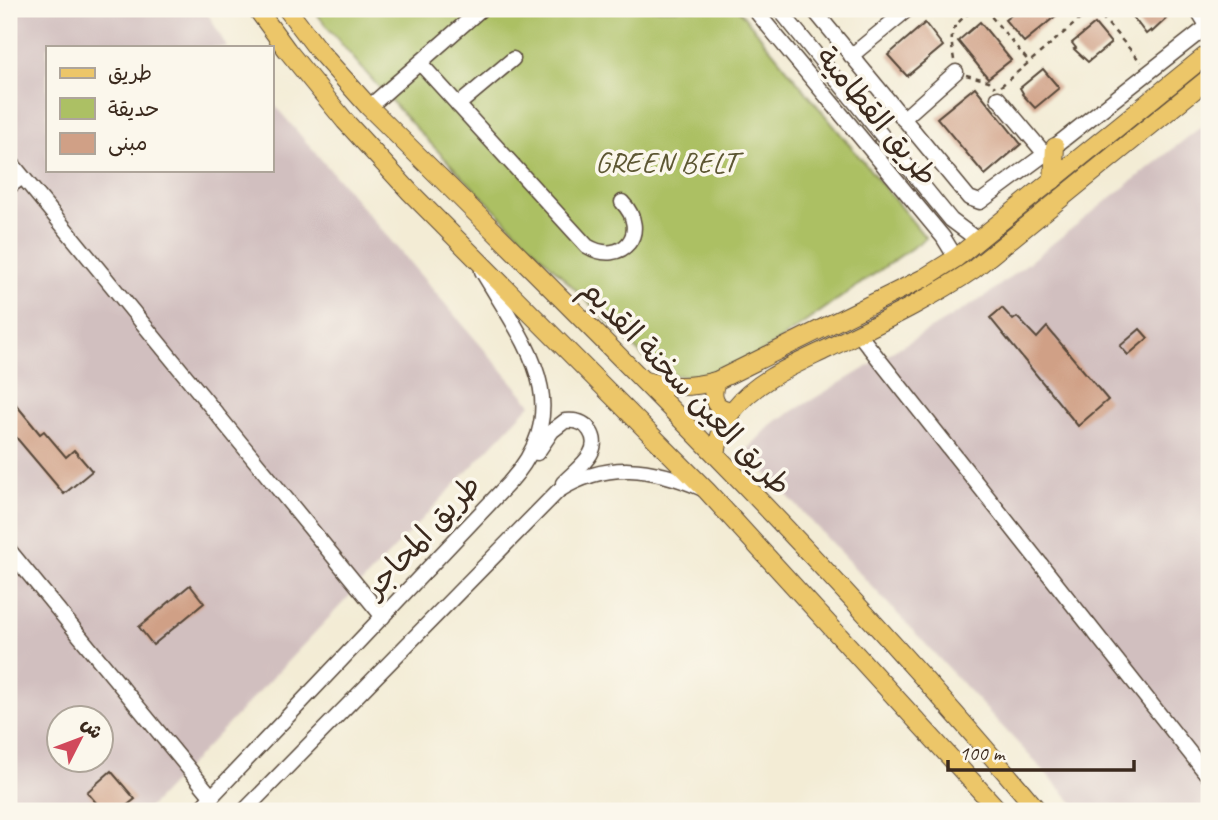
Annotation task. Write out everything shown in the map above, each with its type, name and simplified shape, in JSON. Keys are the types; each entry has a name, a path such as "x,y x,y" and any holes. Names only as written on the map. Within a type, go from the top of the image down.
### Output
{"main road":[{"name":"طريق العين سخنة القديم","path":"257,9 345,121 410,192 707,491 999,811"},
{"name":"طريق العين سخنة القديم","path":"287,9 319,51 369,107 716,454 915,670 1038,811"},
{"path":"644,381 673,387 716,382 924,278 978,241 1209,53"},
{"path":"716,454 724,424 732,410 767,380 932,296 974,270 1209,78"},
{"path":"1050,150 1053,180"},
{"path":"716,382 712,396 715,402 719,408 732,410"}],"street":[{"name":"طريق القطامية","path":"754,9 938,230 956,258"},
{"name":"طريق القطامية","path":"779,9 951,220 978,241"},
{"path":"813,9 902,119 974,201 986,199 1209,26 1197,9"},
{"path":"851,55 908,9"},
{"path":"369,107 480,10"},
{"path":"458,105 513,59"},
{"path":"420,63 587,246 598,253 612,254 624,248 632,238 635,225 631,212 622,202"},
{"path":"902,119 956,72"},
{"path":"998,93 1050,150"},
{"path":"897,155 918,138"},
{"path":"9,160 383,617"},
{"path":"9,187 22,177"},
{"name":"طريق المحاجر","path":"198,811 522,469 539,435 543,407 540,379 534,361 472,254"},
{"path":"858,333 1209,777"},
{"path":"244,811 590,455 594,441 588,427 573,420 558,425 522,469"},
{"path":"548,499 581,478 619,469 664,476 707,491"},
{"path":"9,550 212,797"}],"path":[{"path":"974,9 958,22 951,33 956,72 989,81 998,93 1029,62 1094,9 1150,72"},
{"path":"985,9 1029,62"}],"shaded area":[{"path":"9,9 205,9 226,46 46,46 46,172 273,172 273,103 531,404 146,811 9,811"},
{"path":"1202,126 1209,136 1209,811 1081,811 746,451 773,423 986,296"}],"green space":[{"name":"GREEN BELT","path":"313,9 738,9 926,238 745,364 702,375 679,376 668,373 647,360 429,142"}],"building":[{"path":"1019,9 1064,9 1024,42 1005,20"},
{"path":"1127,9 1158,9 1166,19 1146,34"},
{"path":"980,22 1011,60 988,78 958,41"},
{"path":"925,23 943,46 907,76 888,55"},
{"path":"1095,24 1111,43 1088,62 1074,49 1076,48 1072,43"},
{"path":"1043,69 1059,88 1035,108 1020,88"},
{"path":"975,87 1021,144 985,175 937,118"},
{"path":"1002,308 1013,320 1017,317 1037,338 1047,327 1108,400 1078,426 990,318"},
{"path":"1140,329 1148,338 1128,355 1120,346"},
{"path":"9,396 40,434 44,431 66,457 74,450 92,471 64,494 15,436 9,442"},
{"path":"190,585 204,603 153,645 139,627"},
{"path":"108,774 114,774 135,799 120,811 103,811 87,792"}]}
